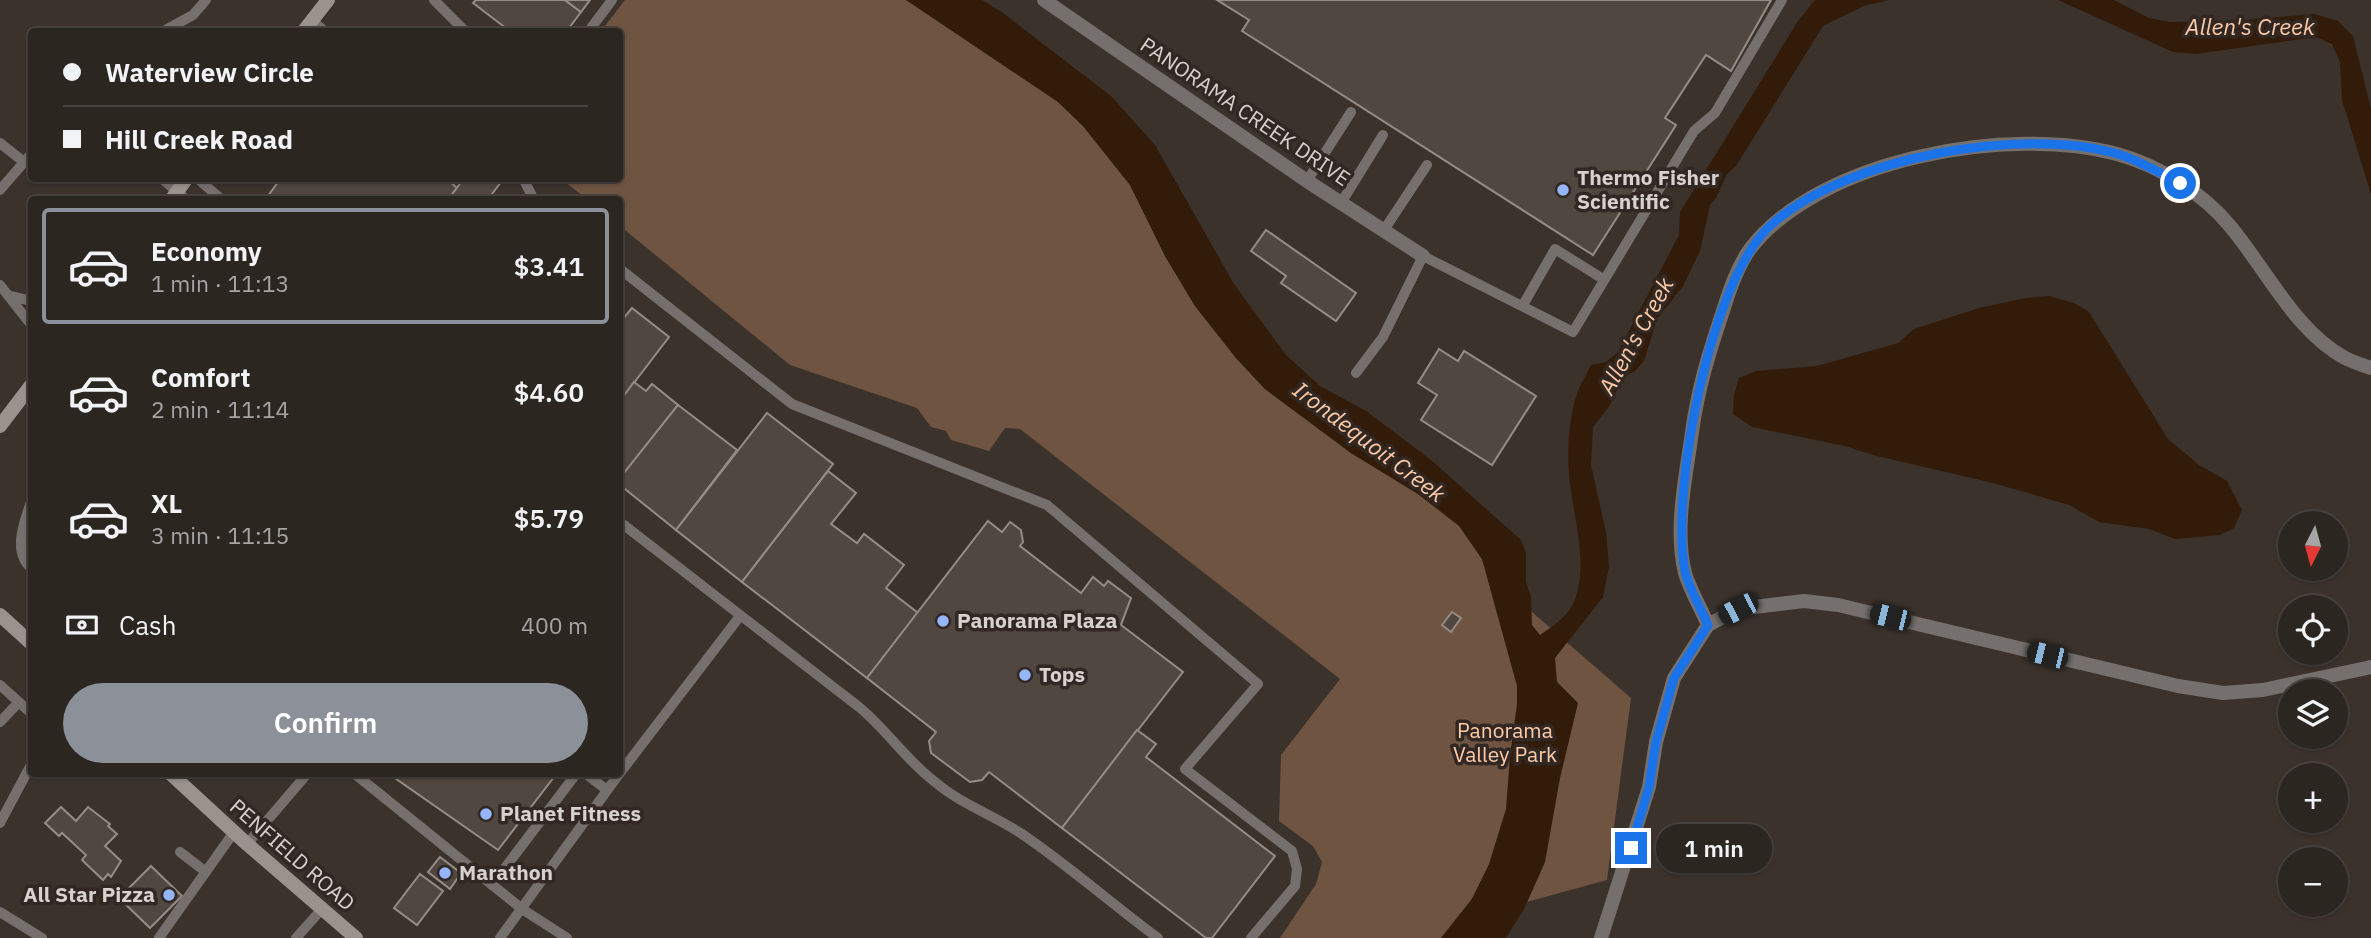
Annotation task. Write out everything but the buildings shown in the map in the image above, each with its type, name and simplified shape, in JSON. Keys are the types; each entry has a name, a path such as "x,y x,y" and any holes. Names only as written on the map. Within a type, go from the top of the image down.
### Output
{"main road":[{"path":"308,26 328,0"},
{"path":"0,426 28,391"},
{"path":"0,615 28,640"},
{"name":"PENFIELD ROAD","path":"174,777 321,910 356,938"}],"street":[{"name":"PANORAMA CREEK DRIVE","path":"1044,0 1307,181 1423,256"},
{"path":"1708,625 1685,573 1681,538 1684,491 1698,389 1730,290 1748,252 1771,225 1808,198 1858,176 1911,158 1980,146 2036,144 2118,154 2180,183 2208,203 2229,225 2307,328 2323,343 2346,358 2371,368"},
{"path":"1601,938 1649,787 1656,742 1674,678 1708,625 1738,609 1804,601 1838,605 2178,686 2223,693 2263,690 2371,667"}],"lane":[{"path":"169,28 193,15 206,0"},
{"path":"434,0 462,28"},
{"path":"591,28 612,0"},
{"path":"1356,373 1383,337 1423,256 1573,332 1694,131 1715,113 1782,0"},
{"path":"1307,181 1350,112"},
{"path":"1341,203 1383,135"},
{"path":"0,143 24,162"},
{"path":"0,190 28,158"},
{"path":"1384,230 1427,164"},
{"path":"165,182 178,196"},
{"path":"202,182 217,196"},
{"path":"1523,305 1555,249 1604,279"},
{"path":"623,271 792,404 1047,505 1258,684 1185,769 1292,851 1297,869 1294,886 1251,938"},
{"path":"0,285 28,321"},
{"path":"10,296 28,300"},
{"path":"28,512 20,538 24,563 28,566"},
{"path":"623,524 867,713 895,746 934,782 958,800 1025,836 1158,938"},
{"path":"20,538 28,535"},
{"path":"623,768 740,616"},
{"path":"0,685 28,711"},
{"path":"0,722 18,704"},
{"path":"0,823 28,770"},
{"path":"247,844 304,777"},
{"path":"492,885 574,777"},
{"path":"590,777 607,790"},
{"path":"500,938 616,777"},
{"path":"369,778 492,885 522,909 568,938"},
{"path":"159,938 234,832"},
{"path":"180,852 206,872"},
{"path":"296,938 321,910"},
{"path":"0,912 42,938"}],"green space":[{"name":"Panorama Valley Park","path":"625,0 906,0 1058,102 1083,126 1130,185 1165,256 1195,306 1236,358 1265,389 1351,453 1418,494 1459,525 1482,559 1487,573 1631,698 1607,880 1516,905 1483,877 1472,899 1441,938 1280,938 1316,884 1322,862 1313,846 1279,821 1281,755 1340,679 1020,429 1005,428 989,451 951,440 946,431 931,427 917,408 790,365 623,228 623,196 583,196 565,182 623,182 623,28 603,28"}],"water":[{"path":"906,0 982,0 1003,13 1112,97 1155,145 1234,284 1286,355 1320,386 1366,411 1431,460 1521,540 1526,553 1526,582 1531,597 1532,625 1540,635 1568,612 1579,587 1579,538 1569,474 1570,423 1574,403 1591,365 1606,362 1618,352 1679,235 1680,212 1798,21 1815,0 1889,0 1864,6 1823,26 1736,166 1727,174 1710,205 1700,251 1683,286 1657,319 1644,361 1634,372 1624,375 1610,405 1593,427 1591,465 1606,532 1609,567 1603,597 1555,658 1557,682 1578,703 1560,778 1545,862 1525,907 1506,938 1441,938 1472,899 1489,864 1506,809 1517,686 1482,559 1459,526 1418,494 1351,453 1265,389 1236,358 1195,306 1165,256 1130,185 1083,126 1058,102"},
{"name":"Allen's Creek","path":"2058,0 2114,0 2149,18 2169,22 2230,21 2314,14 2338,21 2353,36 2371,109 2371,194 2342,100 2340,62 2332,44 2316,37 2196,54 2173,52"},
{"path":"2049,296 2074,303 2089,312 2168,439 2199,465 2227,481 2242,510 2234,528 2220,535 2175,539 2149,529 2099,522 2069,505 1845,446 1752,427 1733,414 1734,395 1739,378 1756,371 1817,366 1898,343 1914,329 1979,308"}],"place":[{"name":"Thermo Fisher Scientific","path":"1563,190"},
{"name":"Panorama Plaza","path":"943,621"},
{"name":"Tops","path":"1025,675"},
{"name":"Planet Fitness","path":"486,814"},
{"name":"Marathon","path":"445,873"},
{"name":"All Star Pizza","path":"169,895"}],"route":[{"path":"1631,848 1649,787 1656,742 1674,678 1708,625 1685,573 1681,538 1684,491 1698,389 1730,290 1748,252 1771,225 1808,198 1858,176 1911,158 1980,146 2036,144 2087,148 2118,154 2180,183"}],"water label":[{"name":"Irondequoit Creek","path":"1369,442"}]}
